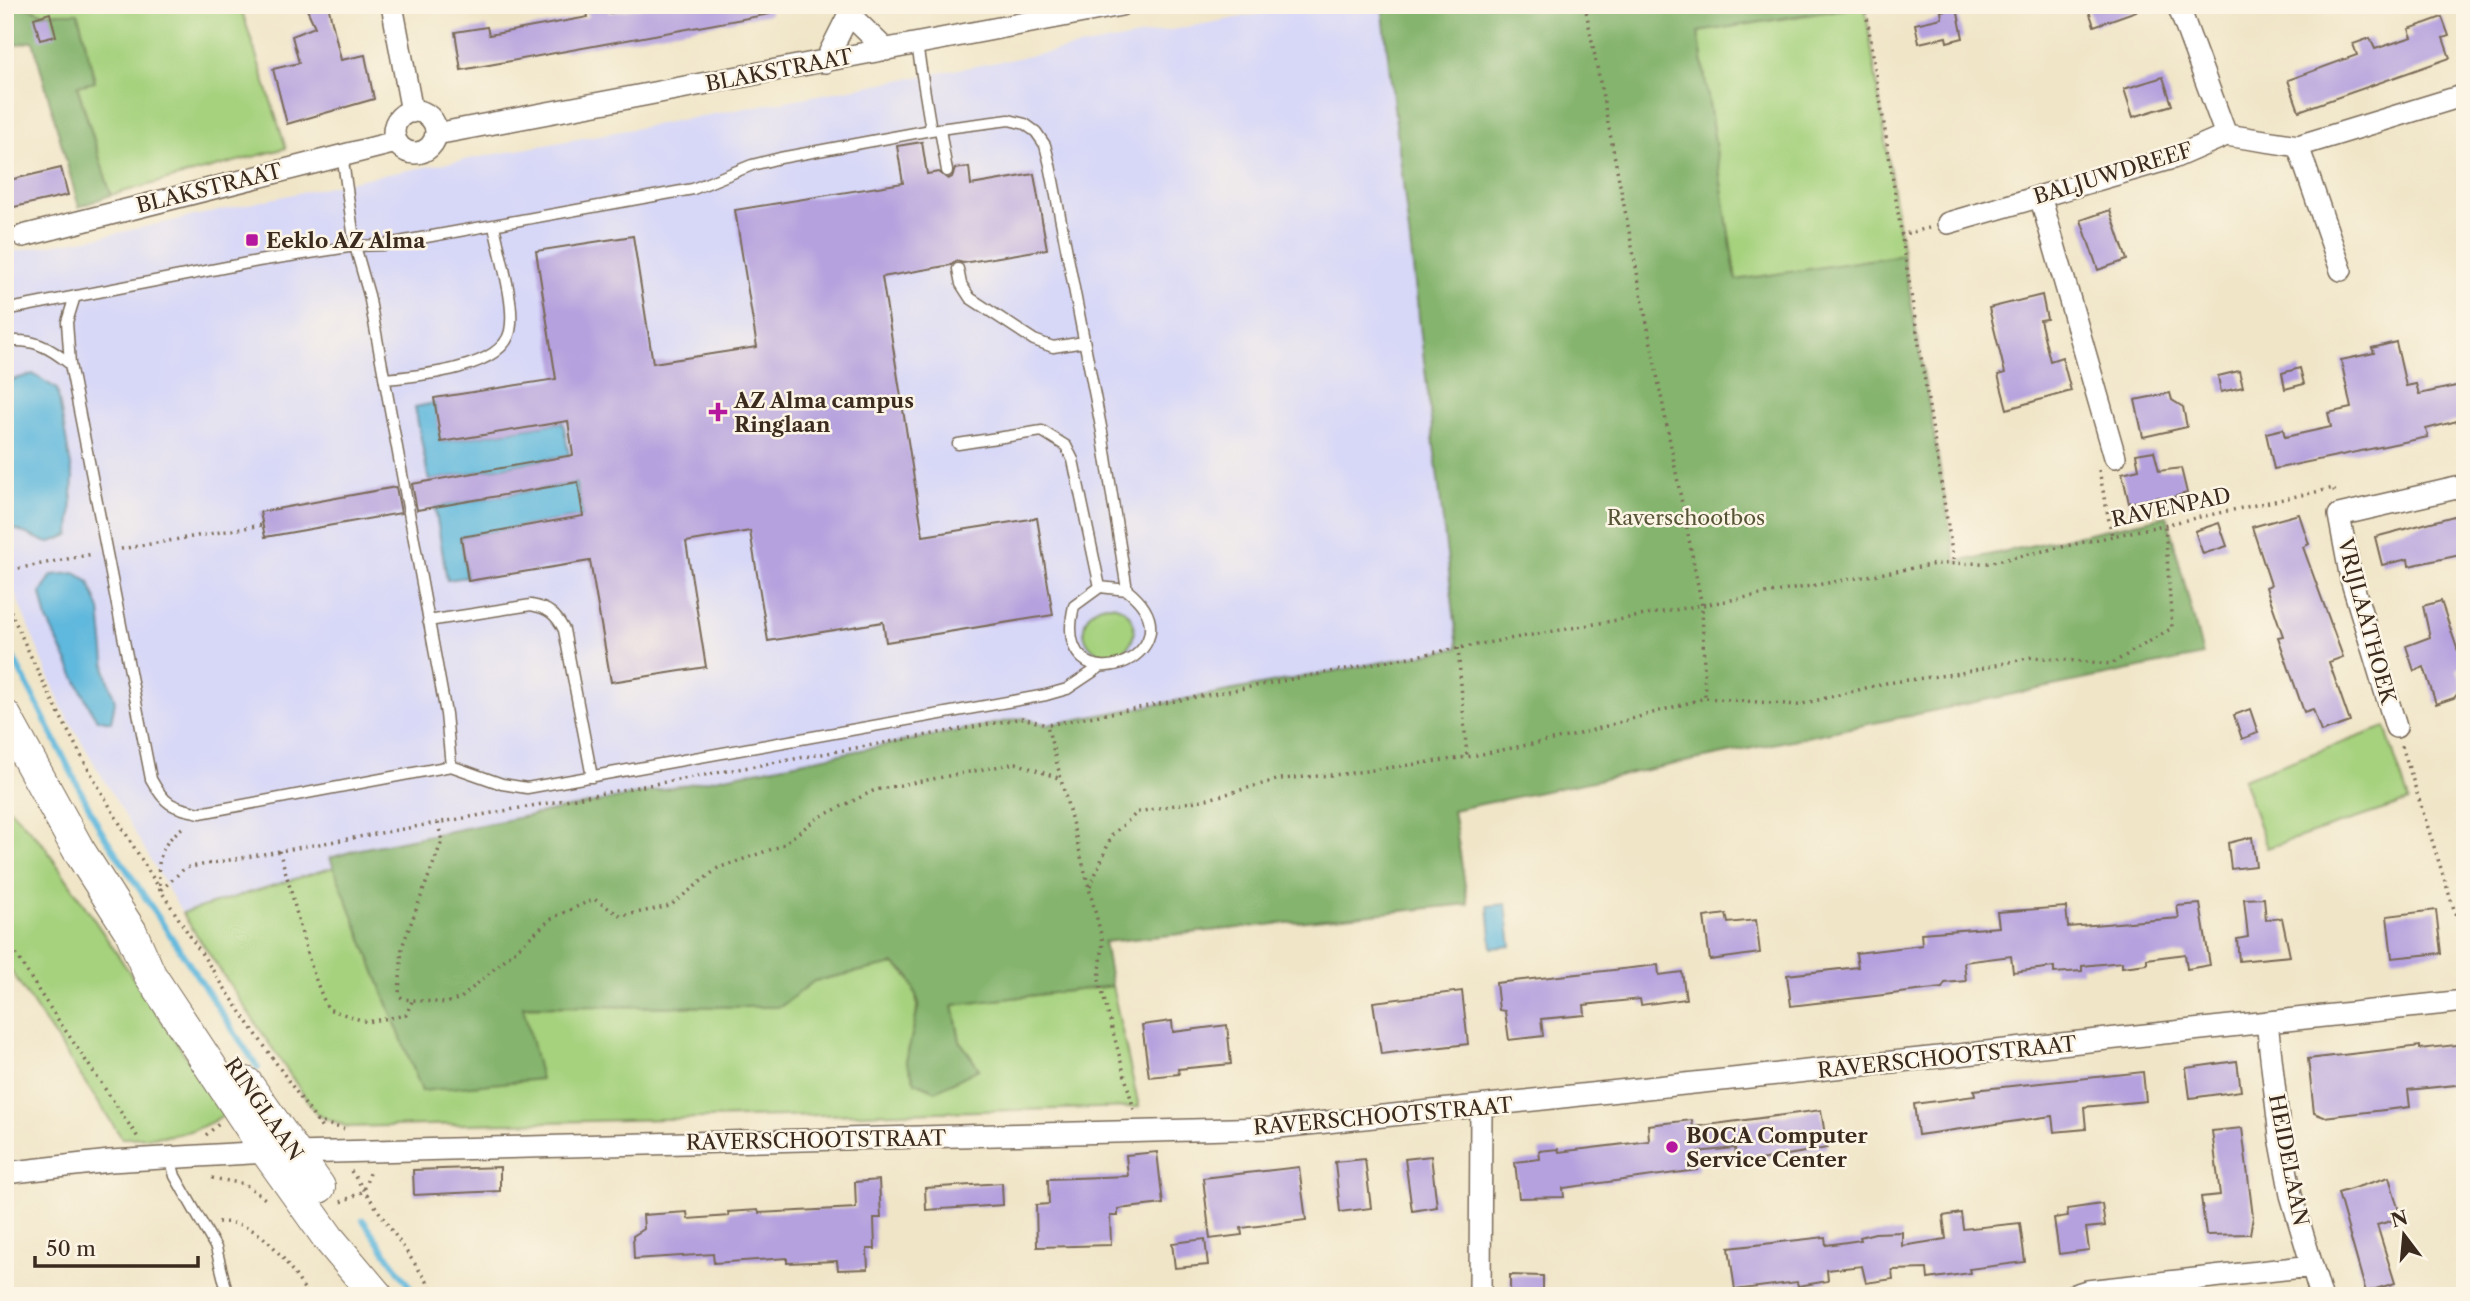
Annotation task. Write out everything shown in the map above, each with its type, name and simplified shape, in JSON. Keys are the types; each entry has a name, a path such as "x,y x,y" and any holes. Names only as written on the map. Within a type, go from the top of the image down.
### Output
{"main road":[{"name":"RINGLAAN","path":"5,716 78,849 131,932 150,975 239,1108 333,1207 384,1296"},
{"name":"RINGLAAN","path":"131,932 162,966 271,1117 281,1152 330,1238 376,1296"}],"street":[{"path":"392,5 412,112"},
{"name":"BLAKSTRAAT","path":"436,134 1122,5"},
{"path":"2178,5 2226,135 2298,146 2465,95"},
{"path":"825,62 848,10 886,50"},
{"path":"412,112 426,114 435,125 436,134 431,146 419,153 406,151 396,142 396,123 412,112"},
{"name":"BALJUWDREEF","path":"1948,223 2173,158 2226,135"},
{"name":"BLAKSTRAAT","path":"23,236 396,142"},
{"path":"2298,146 2341,270"},
{"path":"2040,196 2115,457"},
{"path":"2339,515 2465,486"},
{"name":"VRIJLAATHOEK","path":"2339,515 2351,579 2396,727"},
{"name":"RAVERSCHOOTSTRAAT","path":"5,1173 281,1152 1270,1128 2465,1001"},
{"name":"HEIDELAAN","path":"2267,1022 2280,1137 2291,1195 2321,1296"},
{"path":"1480,1296 1482,1107"},
{"path":"2071,1296 2087,1291 2312,1266"}],"lane":[{"path":"917,45 947,171"},
{"path":"5,310 355,246 382,245 693,189 752,165 936,130 1009,120 1025,124 1045,145 1084,342 1127,590"},
{"path":"342,154 355,246 369,295 446,713 451,766"},
{"path":"385,379 476,363 500,349 510,332 510,309 494,225"},
{"path":"958,269 961,284 970,298 1034,340 1053,347 1084,342"},
{"path":"75,296 67,322 70,364 151,779 163,802 200,813 451,766 502,785 527,788 1046,695 1067,689 1100,667 1125,665 1144,649 1150,625 1141,601 1127,590 1100,587 1074,606 1068,631 1078,654 1100,667"},
{"path":"5,342 23,340 38,343 70,364"},
{"path":"958,444 1042,431 1066,446 1075,471 1100,587"},
{"path":"428,621 531,605 544,607 557,616 565,630 592,777"},
{"path":"171,1162 216,1248 228,1296"}],"path":[{"path":"1585,5 1702,606 1705,698"},
{"path":"1865,5 1954,564"},
{"path":"1900,235 1948,223"},
{"path":"2112,536 2098,464 2115,457"},
{"name":"RAVENPAD","path":"161,890 185,868 1023,718 1046,725 1458,648 1702,606 1954,564 1988,563 2333,488 2339,515"},
{"path":"5,571 262,525"},
{"path":"1089,889 1112,835 1138,812 1212,799 1280,779 1344,774 1466,757 1572,736 1705,698 1798,705 1886,683 1961,673 2032,657 2111,664 2172,628 2165,525"},
{"path":"5,598 26,649 76,748 161,890 437,1296"},
{"path":"1458,648 1466,757"},
{"path":"1046,725 1103,942 1099,979 1139,1132"},
{"path":"2396,727 2465,944"},
{"path":"438,822 442,841 402,947 398,995 455,1003 552,918 589,900 598,900 621,916 670,906 718,869 781,846 816,819 875,790 1016,763 1061,779"},
{"path":"161,890 157,870 159,855 171,835 200,813"},
{"path":"279,851 295,897 314,979 328,1009 366,1022 406,1015 413,999"},
{"path":"5,936 40,993 171,1162 196,1175 245,1184 271,1203"},
{"path":"171,1162 239,1108"},
{"path":"202,1222 236,1222 274,1244 309,1296"}],"shaded area":[{"name":"AZ Alma campus Ringlaan","path":"1308,5 1382,5 1458,648 1047,725 1023,718 360,849 331,858 334,867 182,913 63,710 5,570 5,253 103,236 371,177"}],"green space":[{"path":"5,5 20,5 42,13 78,13 95,82 77,86 111,195 79,207 33,41 5,47"},
{"path":"20,5 240,5 286,148 111,195 77,85 95,82 78,13 42,13"},
{"name":"Raverschootbos","path":"1382,5 1865,5 1698,32 1736,280 1903,255 1956,562 2167,516 2203,655 1453,810 1468,904 1104,942 1112,986 953,1005 960,1041 979,1069 936,1091 915,1082 906,1061 919,1003 908,974 894,964 814,981 780,1007 523,1006 541,1079 422,1091 330,858 360,849 1023,718 1047,725 1458,648"},
{"path":"1865,6 1903,255 1736,281 1698,32"},
{"path":"1109,605 1127,612 1134,630 1127,648 1109,655 1091,648 1084,630 1091,612"},
{"path":"2385,727 2409,801 2267,848 2243,779"},
{"path":"5,804 43,844 225,1114 213,1122 176,1134 122,1138 5,962"},
{"path":"334,867 422,1091 523,1006 780,1007 814,981 894,964 913,985 916,996 915,1021 906,1061 979,1069 960,1041 953,1005 1112,986 1139,1107 348,1127 317,1115 182,913"}],"water":[{"path":"33,374 57,389 73,477 70,535 48,543 10,527 5,515 5,382"},
{"path":"435,403 442,442 563,422 569,455 429,481 415,407"},
{"path":"576,483 583,516 461,537 467,577 447,580 435,507"},
{"path":"76,573 89,582 100,610 106,672 115,701 111,722 97,719 92,712 47,620 41,593 52,575"},
{"path":"1506,904 1511,946 1492,948 1488,906"}],"building":[{"path":"305,5 328,5 341,60 365,55 374,99 287,124 273,69 299,63 292,36 315,27"},
{"path":"654,5 769,5 770,14 461,70 455,32 487,27 489,35 588,17 587,11 607,7 609,13"},
{"path":"2087,5 2144,5 2145,8 2094,26"},
{"path":"1957,8 1963,38 1947,42 1946,37 1919,43 1915,24 1942,18 1941,11"},
{"path":"50,13 56,36 40,40 34,18"},
{"path":"2442,17 2449,36 2443,38 2450,58 2299,111 2288,80 2357,55 2353,44 2370,38 2375,49 2412,37 2409,29"},
{"path":"2163,77 2172,105 2133,117 2124,89"},
{"path":"922,142 927,174 939,172 948,179 952,177 955,169 969,167 971,185 1034,174 1047,249 963,263 957,261 951,265 882,277 923,536 1037,518 1053,615 886,642 883,622 768,641 750,531 686,542 706,667 611,682 590,561 468,581 461,537 583,516 578,482 417,510 412,484 573,455 568,421 441,442 434,398 556,379 536,251 633,236 653,363 757,347 735,210 903,183 897,146"},
{"path":"61,168 68,195 5,209 5,181"},
{"path":"2110,210 2127,260 2098,270 2081,220"},
{"path":"2042,295 2047,319 2040,320 2050,361 2062,357 2071,391 2007,409 1998,375 2005,373 1989,308"},
{"path":"2396,342 2406,386 2416,384 2419,394 2465,384 2465,419 2426,429 2428,437 2274,469 2266,433 2283,429 2285,437 2331,427 2328,413 2351,408 2341,360 2374,353 2372,348"},
{"path":"2300,368 2304,384 2285,389 2282,373"},
{"path":"2239,371 2243,387 2221,392 2218,376"},
{"path":"2170,393 2172,400 2183,407 2187,427 2143,437 2135,400"},
{"path":"2154,451 2159,471 2181,468 2187,493 2160,501 2159,497 2129,503 2122,473 2139,469 2136,454"},
{"path":"396,487 401,513 265,537 260,512"},
{"path":"2465,513 2465,554 2409,566 2408,559 2382,565 2375,537"},
{"path":"2299,514 2309,544 2303,547 2343,657 2329,662 2350,722 2321,732 2313,709 2304,712 2278,637 2283,636 2266,587 2271,585 2252,527"},
{"path":"2219,523 2227,546 2203,554 2195,531"},
{"path":"2441,601 2463,666 2457,669 2463,688 2454,698 2436,704 2424,667 2414,671 2406,646 2430,637 2423,606"},
{"path":"2250,709 2258,733 2242,739 2234,715"},
{"path":"2252,837 2256,866 2231,869 2228,843"},
{"path":"2264,898 2266,920 2282,918 2290,956 2239,961 2237,939 2248,937 2244,899"},
{"path":"2200,904 2210,965 2187,969 2185,954 2147,959 2147,964 2122,967 2122,962 2082,966 2082,971 2054,973 2054,967 2013,972 2011,956 1964,962 1966,981 1945,983 1942,988 1791,1006 1787,975 1858,967 1856,953 1922,945 1921,933 1999,927 1997,912 2066,907 2068,927 2179,918 2177,906"},
{"path":"2436,910 2441,953 2392,958 2387,916"},
{"path":"1726,914 1728,923 1756,920 1760,953 1710,960 1704,917"},
{"path":"1658,965 1659,975 1682,972 1686,999 1641,1005 1640,999 1584,1005 1585,1015 1541,1019 1543,1036 1509,1040 1505,1011 1499,1010 1496,983"},
{"path":"1462,991 1468,1044 1381,1054 1373,1002"},
{"path":"1172,1021 1173,1032 1227,1025 1231,1064 1178,1069 1179,1074 1149,1077 1142,1025"},
{"path":"2465,1044 2465,1084 2408,1090 2410,1107 2324,1117 2314,1113 2308,1059 2420,1046 2420,1049"},
{"path":"2237,1061 2241,1091 2190,1098 2186,1068"},
{"path":"2143,1072 2146,1101 2084,1107 2086,1129 2054,1132 2052,1116 1918,1135 1914,1104 1975,1096 1974,1090"},
{"path":"1821,1110 1827,1148 1737,1164 1735,1148 1696,1152 1698,1170 1563,1188 1564,1197 1519,1198 1515,1162 1540,1159 1539,1151 1558,1149 1559,1152 1649,1141 1648,1125 1692,1120 1693,1127"},
{"path":"2242,1128 2253,1217 2250,1234 2206,1235 2201,1197 2220,1195 2212,1131"},
{"path":"1157,1152 1163,1204 1118,1209 1118,1216 1110,1216 1111,1245 1037,1247 1036,1205 1049,1204 1048,1179 1128,1176 1126,1155"},
{"path":"1431,1156 1437,1207 1412,1211 1405,1159"},
{"path":"1365,1159 1371,1208 1340,1212 1335,1162"},
{"path":"500,1167 500,1191 414,1195 413,1170"},
{"path":"1299,1167 1306,1220 1241,1228 1242,1235 1210,1239 1203,1178"},
{"path":"2389,1177 2401,1218 2377,1225 2395,1283 2366,1292 2338,1193"},
{"path":"879,1180 881,1218 874,1218 875,1249 867,1249 868,1269 838,1270 837,1261 787,1263 787,1258 714,1263 713,1254 634,1259 633,1236 644,1229 643,1215 687,1212 688,1219 729,1216 728,1212 758,1210 759,1213 856,1208 855,1182"},
{"path":"1002,1183 1003,1205 926,1210 925,1188"},
{"path":"2102,1204 2105,1226 2086,1228 2089,1250 2059,1254 2054,1218 2068,1216 2067,1209"},
{"path":"1961,1213 1963,1229 2020,1223 2025,1262 1969,1269 1970,1273 1928,1279 1927,1269 1892,1270 1893,1279 1866,1283 1862,1266 1827,1270 1828,1281 1735,1290 1729,1248 1825,1237 1826,1245 1861,1240 1860,1237 1875,1233 1902,1232 1902,1246 1946,1239 1943,1216"},
{"path":"1205,1239 1208,1265 1175,1268 1172,1243"},
{"path":"1510,1275 1543,1276 1543,1296 1510,1296"}],"waterway":[{"path":"5,641 100,829 258,1068"},
{"path":"363,1220 416,1296"}],"place":[{"name":"Eeklo AZ Alma","path":"252,240"},
{"name":"AZ Alma campus Ringlaan","path":"718,412"},
{"name":"BOCA Computer Service Center","path":"1672,1147"}]}
